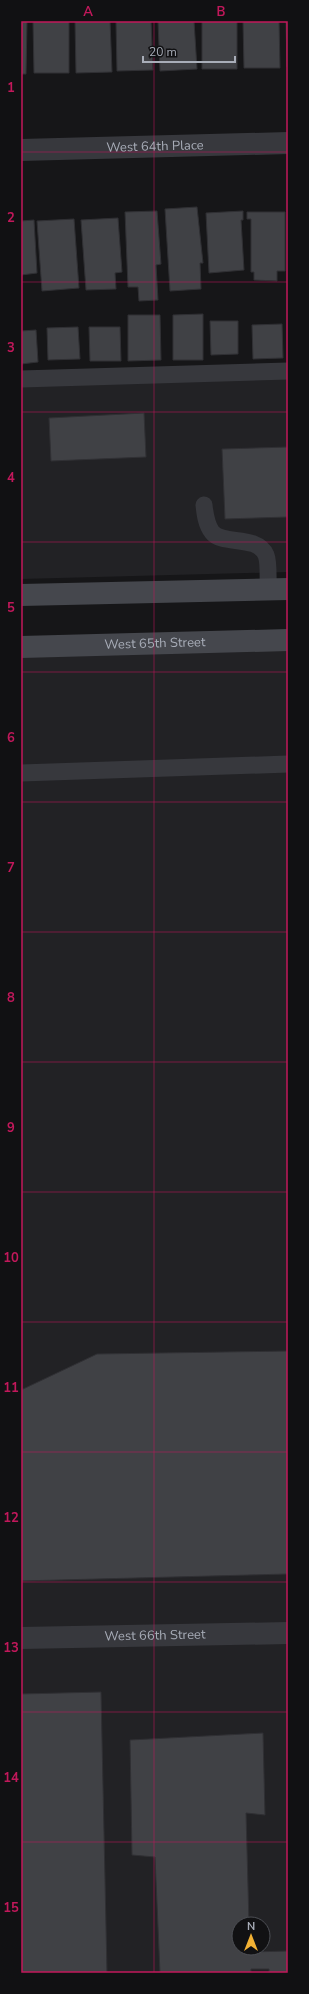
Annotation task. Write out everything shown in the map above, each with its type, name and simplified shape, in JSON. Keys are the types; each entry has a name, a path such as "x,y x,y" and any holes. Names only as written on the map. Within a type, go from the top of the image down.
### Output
{"street":[{"name":"West 64th Place","path":"21,150 288,143"},
{"path":"21,596 278,589"},
{"name":"West 65th Street","path":"21,647 288,640"},
{"name":"West 66th Street","path":"21,1638 288,1633"}],"lane":[{"path":"21,379 288,371"},
{"path":"204,505 206,521 212,532 217,537 250,542 261,549 266,556 278,589"},
{"path":"21,773 288,764"}],"shaded area":[{"path":"288,364 288,572 21,579 21,371"},
{"path":"288,638 288,1973 21,1973 21,645"}],"building":[{"path":"21,21 27,21 26,74 21,74"},
{"path":"33,21 69,21 69,73 34,73"},
{"path":"75,21 110,21 112,72 76,73"},
{"path":"116,21 151,21 153,70 117,71"},
{"path":"158,21 194,21 197,69 160,71"},
{"path":"202,21 237,21 237,69 202,69"},
{"path":"243,21 279,21 280,68 244,68"},
{"path":"286,21 288,21 288,67 287,67"},
{"path":"197,207 203,263 200,263 201,289 170,291 165,209"},
{"path":"157,211 161,264 156,265 158,300 139,301 138,287 128,287 125,212"},
{"path":"243,211 243,220 241,220 244,270 209,273 206,213"},
{"path":"247,212 285,212 285,271 277,271 277,281 254,280 254,272 251,272 251,219 247,219"},
{"path":"118,218 122,272 115,273 116,289 86,290 81,220"},
{"path":"74,219 79,288 42,291 37,221"},
{"path":"34,220 37,273 21,275 21,221"},
{"path":"203,314 203,360 173,360 173,315"},
{"path":"128,315 160,315 161,360 128,361"},
{"path":"210,321 238,321 238,354 211,355"},
{"path":"282,324 283,358 253,359 252,325"},
{"path":"78,327 80,359 48,360 47,328"},
{"path":"89,327 120,327 121,361 90,361"},
{"path":"36,330 38,362 21,364 21,331"},
{"path":"144,413 146,457 51,461 49,418"},
{"path":"288,447 288,517 225,519 222,449"},
{"path":"288,1351 288,1574 21,1581 21,1390 97,1354"},
{"path":"101,1692 107,1973 21,1973 21,1694"},
{"path":"263,1733 265,1815 246,1813 249,1916 231,1916 231,1956 271,1956 271,1951 288,1951 288,1973 269,1973 269,1969 251,1969 251,1973 160,1973 155,1857 132,1855 130,1740"}]}
